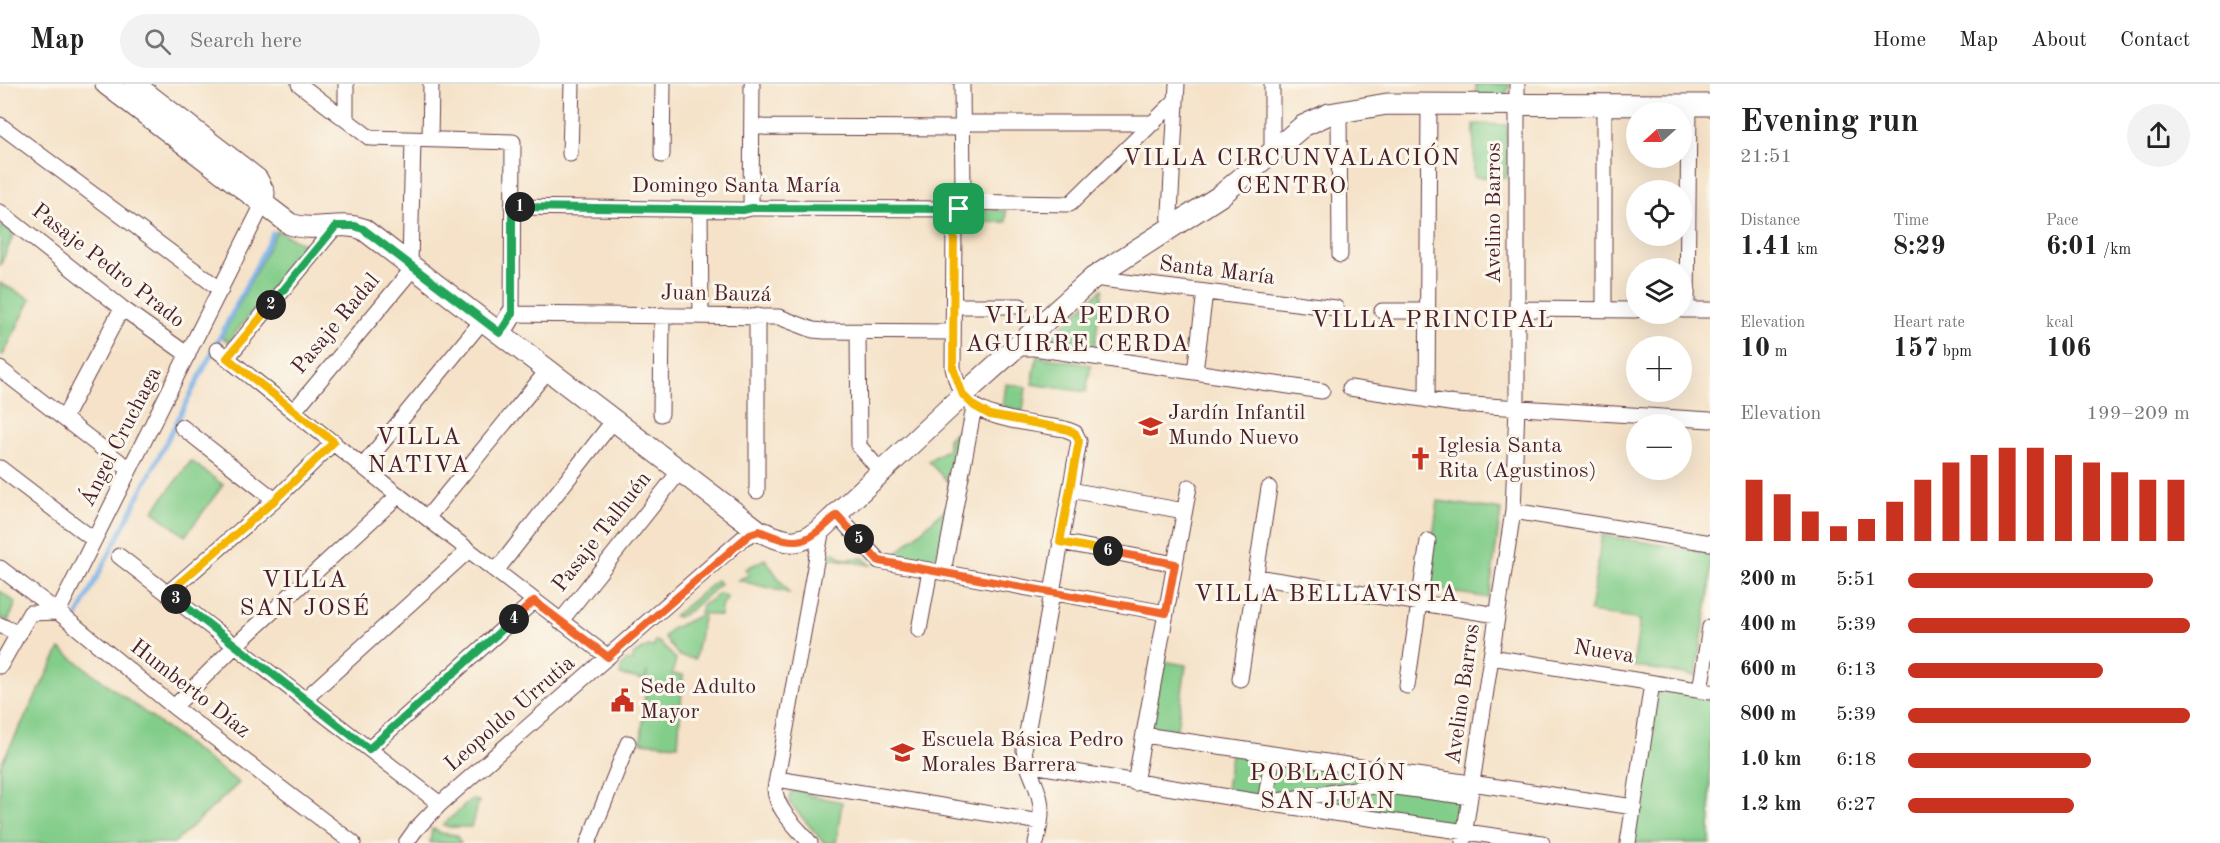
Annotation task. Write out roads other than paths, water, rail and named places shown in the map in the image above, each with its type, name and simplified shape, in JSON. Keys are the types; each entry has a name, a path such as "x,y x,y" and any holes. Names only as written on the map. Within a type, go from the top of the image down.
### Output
{"street":[{"path":"106,84 290,224 318,229 336,226 355,226 363,229 759,531 790,542 799,542 823,527 882,473 968,401 1016,348 1093,278 1220,196 1303,126 1340,111 1387,104 1429,104 1516,94 1604,105 1626,105"},
{"path":"134,84 258,179 264,193 263,204"},
{"path":"298,84 370,138 513,142 512,314 500,333"},
{"path":"346,84 346,120"},
{"path":"430,140 431,84"},
{"path":"570,154 572,84"},
{"path":"662,155 663,84"},
{"path":"752,84 752,208"},
{"path":"962,84 960,206 954,221 953,368 968,401 990,415 1065,429 1075,433 1079,441 1024,750 1026,764 1040,800 1040,822 1036,843"},
{"path":"1169,231 1177,84"},
{"path":"1272,84 1272,152"},
{"name":"Avelino Barros","path":"1464,838 1513,511 1517,406 1516,94"},
{"name":"Domingo Santa María","path":"512,207 700,210 1070,204 1176,100"},
{"path":"1427,400 1429,104"},
{"path":"1604,105 1604,310"},
{"path":"1692,105 1710,105"},
{"path":"1340,111 1340,255"},
{"path":"752,128 1154,123"},
{"path":"0,125 221,290"},
{"path":"412,266 413,140"},
{"path":"1685,258 1687,168"},
{"name":"Ángel Cruchaga","path":"58,612 263,204"},
{"path":"700,210 701,316"},
{"name":"Pasaje Pedro Prado","path":"0,212 122,308 188,356"},
{"path":"336,226 222,354 427,518 608,657"},
{"name":"Pasaje Radal","path":"294,411 412,266"},
{"name":"Santa María","path":"1093,278 1336,308"},
{"path":"1195,372 1205,292"},
{"path":"954,306 1020,306"},
{"path":"64,418 122,308"},
{"path":"1516,309 1626,310"},
{"path":"1382,310 1428,311"},
{"path":"1692,310 1710,310"},
{"name":"Juan Bauzá","path":"512,314 757,316 779,317 813,330 953,332"},
{"path":"661,414 662,315"},
{"path":"757,316 757,491"},
{"path":"363,466 483,320"},
{"path":"858,332 859,446 882,473"},
{"path":"1016,348 1024,347 1323,391"},
{"path":"0,369 129,469"},
{"path":"427,518 548,369"},
{"path":"1350,388 1456,404 1517,406 1710,420"},
{"path":"919,630 937,571 968,401"},
{"path":"495,571 614,420"},
{"path":"182,427 275,500"},
{"path":"168,593 275,500 334,442"},
{"path":"0,468 94,540"},
{"name":"Pasaje Talhuén","path":"560,622 680,471"},
{"path":"1135,783 1189,487"},
{"path":"1240,678 1269,488"},
{"path":"1070,490 1184,512"},
{"path":"174,708 236,645 399,495"},
{"path":"1513,511 1710,543"},
{"path":"823,527 879,561 1166,613"},
{"path":"810,843 780,807 776,797 777,780 823,527"},
{"name":"Leopoldo Urrutia","path":"406,843 440,804 743,538 759,531"},
{"path":"1407,686 1428,541"},
{"path":"1060,542 1175,564"},
{"path":"305,699 469,550"},
{"path":"119,556 440,804"},
{"name":"Humberto Díaz","path":"0,568 58,612 174,708 353,843"},
{"path":"1256,577 1497,615"},
{"path":"369,749 534,601"},
{"path":"0,666 30,613 58,612"},
{"path":"0,625 19,634"},
{"path":"1705,691 1710,627"},
{"name":"Nueva","path":"1491,657 1705,691"},
{"path":"1628,843 1652,683"},
{"path":"1144,735 1273,754 1471,790"},
{"path":"588,843 628,743"},
{"path":"1265,803 1273,754"},
{"path":"1026,764 1464,838 1542,843"},
{"path":"777,780 1040,822"},
{"path":"1265,803 1380,785 1471,790 1634,807"}],"waterway":[{"path":"77,617 273,233"}],"place":[{"name":"Jardín Infantil Mundo Nuevo","path":"1150,426"},
{"name":"Iglesia Santa Rita (Agustinos)","path":"1420,459"},
{"name":"Sede Adulto Mayor","path":"622,700"},
{"name":"Escuela Básica Pedro Morales Barrera","path":"903,753"}],"district":[{"name":"VILLA CIRCUNVALACIÓN CENTRO","path":"1292,173"},
{"name":"VILLA PRINCIPAL","path":"1433,321"},
{"name":"VILLA PEDRO AGUIRRE CERDA","path":"1078,331"},
{"name":"VILLA NATIVA","path":"419,452"},
{"name":"VILLA SAN JOSÉ","path":"305,595"},
{"name":"VILLA BELLAVISTA","path":"1327,595"},
{"name":"POBLACIÓN SAN JUAN","path":"1328,788"}]}
